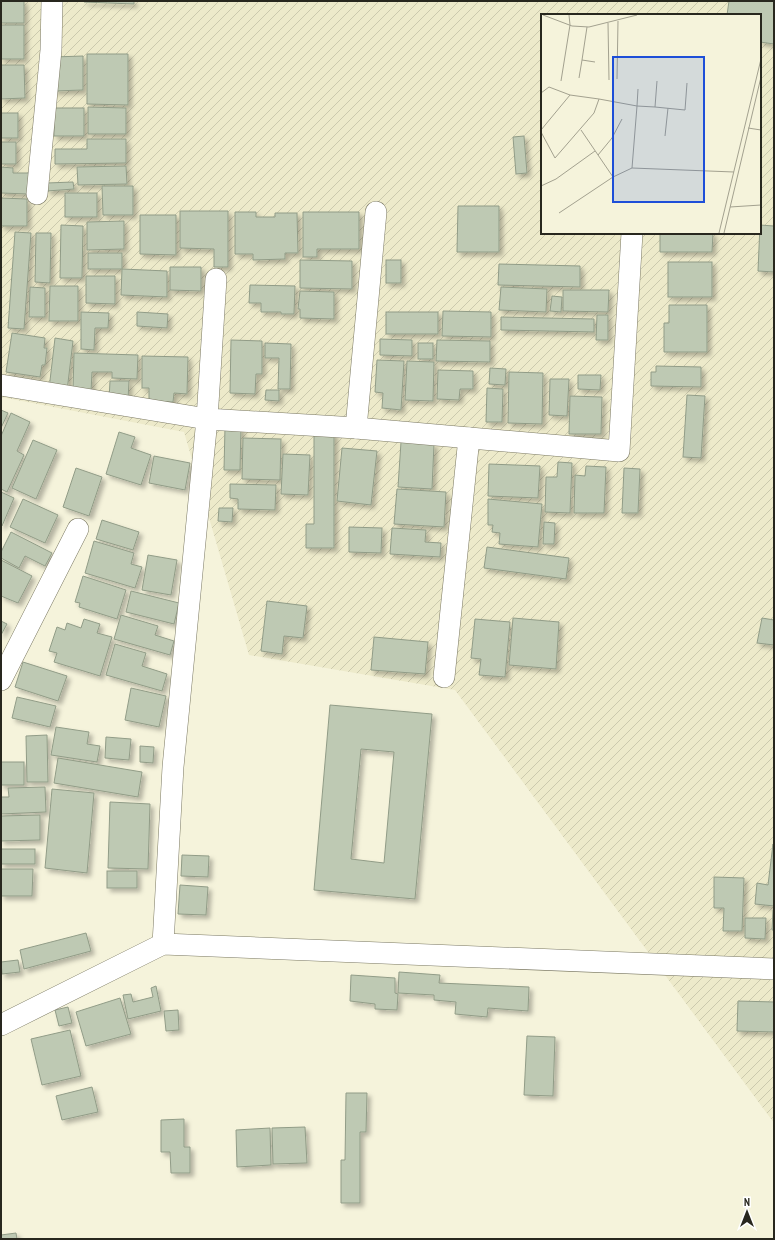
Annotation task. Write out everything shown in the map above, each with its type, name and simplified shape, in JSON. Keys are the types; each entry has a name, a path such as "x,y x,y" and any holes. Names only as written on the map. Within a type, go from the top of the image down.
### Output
{"street":[{"path":"37,194 51,50 52,1"},
{"path":"356,428 376,212"},
{"path":"1,384 207,419 356,428 619,451 632,234"},
{"path":"163,944 173,767 207,419 216,279"},
{"path":"444,677 469,438"},
{"path":"1,680 78,529"},
{"path":"1,1025 163,944 774,969"}],"shaded area":[{"path":"1,1 774,1 774,1123 455,690 249,655 184,432 1,397"}],"building":[{"path":"1,1 24,1 24,23 1,23"},
{"path":"134,1 134,4 84,2"},
{"path":"729,1 774,1 774,44 761,42 761,14 727,14"},
{"path":"1,25 24,25 24,59 1,59"},
{"path":"87,54 128,54 128,105 87,104"},
{"path":"83,56 83,90 54,91 53,57"},
{"path":"1,65 24,65 25,98 1,99"},
{"path":"88,107 126,108 126,134 88,134"},
{"path":"54,108 84,108 84,136 54,136"},
{"path":"1,113 18,113 18,138 1,138"},
{"path":"524,136 527,173 516,174 513,137"},
{"path":"87,139 126,139 126,163 55,164 55,149 87,149"},
{"path":"1,142 16,142 16,164 1,164"},
{"path":"126,166 127,184 78,185 77,167"},
{"path":"1,167 13,168 13,173 29,173 28,194 1,193"},
{"path":"73,182 74,189 47,191 47,183"},
{"path":"102,186 133,186 133,215 103,215"},
{"path":"65,193 97,193 97,217 65,217"},
{"path":"1,198 27,199 27,226 1,226"},
{"path":"458,206 499,206 499,252 457,252"},
{"path":"180,211 228,211 228,267 214,267 214,249 180,248"},
{"path":"235,212 256,212 256,217 275,217 275,213 297,213 298,253 285,253 285,259 253,260 253,254 235,254"},
{"path":"303,212 359,212 359,249 317,249 317,257 303,257"},
{"path":"140,215 176,215 176,255 140,254"},
{"path":"124,221 124,249 87,250 87,222"},
{"path":"61,225 83,226 82,278 60,278"},
{"path":"761,225 774,226 774,272 758,271"},
{"path":"15,232 31,233 24,329 8,328"},
{"path":"36,233 51,233 50,283 35,282"},
{"path":"660,234 713,234 712,252 660,252"},
{"path":"88,253 122,253 122,269 88,269"},
{"path":"300,260 352,261 352,289 300,288"},
{"path":"386,260 401,260 401,283 386,283"},
{"path":"668,262 712,262 712,297 668,297"},
{"path":"499,264 580,266 580,287 498,285"},
{"path":"170,267 201,267 201,291 170,290"},
{"path":"122,269 167,271 167,297 121,295"},
{"path":"86,276 115,276 115,304 86,303"},
{"path":"250,285 295,286 294,314 281,314 281,312 261,312 261,303 249,303"},
{"path":"50,286 78,286 78,321 49,321"},
{"path":"30,287 45,288 45,317 29,317"},
{"path":"501,287 547,289 546,312 499,310"},
{"path":"563,290 609,290 608,312 563,311"},
{"path":"300,291 334,292 334,319 300,318 300,309 298,309"},
{"path":"552,296 562,297 561,312 550,311"},
{"path":"669,305 707,305 707,352 664,352 664,323 669,323"},
{"path":"443,311 491,312 491,337 442,336"},
{"path":"81,312 109,313 108,328 95,328 94,350 81,349"},
{"path":"137,312 168,314 167,328 137,326"},
{"path":"386,312 438,312 438,334 386,334"},
{"path":"597,315 608,315 608,340 596,340"},
{"path":"501,317 594,319 594,332 501,330"},
{"path":"12,333 45,338 44,348 47,348 45,365 42,365 40,377 6,372"},
{"path":"55,338 73,341 67,391 49,389"},
{"path":"380,339 412,340 412,356 380,355"},
{"path":"231,340 262,341 262,374 256,374 255,394 230,393"},
{"path":"437,340 490,341 490,362 436,361"},
{"path":"265,343 291,344 290,389 278,389 279,358 265,358"},
{"path":"418,343 433,343 433,359 418,359"},
{"path":"74,353 138,355 137,379 112,378 112,372 92,372 91,392 73,391"},
{"path":"142,356 188,357 187,394 174,393 173,402 149,401 149,388 142,388"},
{"path":"377,360 404,361 401,410 382,408 383,393 375,392"},
{"path":"407,361 434,362 433,401 405,400"},
{"path":"656,366 701,367 701,387 651,386 651,372 656,372"},
{"path":"490,368 506,369 505,385 489,384"},
{"path":"438,370 473,371 473,389 460,389 459,400 437,399"},
{"path":"509,372 543,373 542,424 508,423"},
{"path":"578,375 601,375 600,390 578,389"},
{"path":"550,379 569,379 567,416 549,415"},
{"path":"110,381 129,381 128,400 109,400"},
{"path":"487,388 503,389 502,422 486,422"},
{"path":"266,390 279,390 279,401 265,400"},
{"path":"687,395 705,396 701,458 683,457"},
{"path":"570,396 602,397 601,434 569,434"},
{"path":"1,410 8,413 1,428"},
{"path":"11,413 30,422 17,451 24,455 7,492 1,489 1,436"},
{"path":"225,427 241,427 240,470 224,470"},
{"path":"119,432 135,437 131,448 151,455 141,485 106,474"},
{"path":"314,432 334,432 334,548 306,548 306,524 314,524"},
{"path":"243,438 281,439 280,480 242,479"},
{"path":"33,440 57,450 36,499 12,488"},
{"path":"401,442 434,444 432,489 398,487"},
{"path":"342,448 377,451 371,505 337,501"},
{"path":"283,454 310,455 308,495 281,494"},
{"path":"154,456 190,463 185,490 149,483"},
{"path":"558,462 572,463 570,513 545,512 546,477 557,477"},
{"path":"489,464 540,466 538,498 488,496"},
{"path":"586,466 606,467 604,513 574,513 575,475 585,476"},
{"path":"76,468 102,477 89,516 63,507"},
{"path":"624,468 640,469 638,513 622,513"},
{"path":"230,484 276,485 275,510 238,509 238,499 230,498"},
{"path":"397,489 446,492 444,527 394,524"},
{"path":"1,492 14,498 2,526 1,526"},
{"path":"23,499 58,515 45,543 10,527"},
{"path":"488,499 542,504 538,547 499,544 500,533 492,532 493,525 488,525"},
{"path":"219,508 233,508 232,522 218,521"},
{"path":"102,520 139,532 133,550 96,539"},
{"path":"544,522 555,523 554,544 543,544"},
{"path":"349,527 382,528 381,553 349,552"},
{"path":"392,528 426,530 425,542 441,543 440,557 390,554"},
{"path":"11,532 52,553 45,566 25,556 19,568 1,558 1,552"},
{"path":"94,541 134,553 131,564 142,567 135,588 85,573"},
{"path":"487,547 569,558 566,579 484,568"},
{"path":"148,555 177,560 171,595 142,590"},
{"path":"1,560 32,576 18,603 1,596"},
{"path":"83,576 126,590 117,619 79,607 80,603 75,602"},
{"path":"131,591 179,603 174,624 126,612"},
{"path":"267,601 307,606 303,638 284,636 282,654 261,651"},
{"path":"121,615 158,626 155,635 174,641 170,655 114,639"},
{"path":"513,618 559,622 556,669 509,665"},
{"path":"762,618 774,620 774,645 757,643"},
{"path":"84,619 100,624 97,633 112,637 100,676 54,662 57,653 49,651 57,627 65,630 67,623 81,628"},
{"path":"475,619 510,622 505,677 479,675 481,659 471,658"},
{"path":"1,621 7,624 1,635"},
{"path":"374,637 428,642 425,674 371,670"},
{"path":"115,644 146,653 142,666 167,674 162,691 106,675"},
{"path":"23,662 67,676 58,701 15,687"},
{"path":"131,688 166,696 159,727 125,720"},
{"path":"17,697 56,706 50,727 12,718"},
{"path":"330,705 432,714 415,899 314,890","holes":["361,749 394,752 384,863 351,859"]},
{"path":"56,727 89,732 87,744 100,746 97,762 51,755"},
{"path":"47,735 48,782 27,782 26,736"},
{"path":"106,737 131,739 129,760 105,758"},
{"path":"140,746 154,747 153,763 140,762"},
{"path":"58,758 142,772 138,797 54,783"},
{"path":"1,762 24,762 24,785 1,785"},
{"path":"45,787 46,812 1,814 1,797 9,797 8,788"},
{"path":"52,789 94,793 87,873 45,868"},
{"path":"110,802 150,804 148,869 108,868"},
{"path":"40,815 40,840 1,841 1,816"},
{"path":"773,844 774,906 755,904 757,883 768,885"},
{"path":"1,849 35,849 35,864 1,864"},
{"path":"182,855 209,856 208,877 181,876"},
{"path":"1,869 33,869 32,896 1,896"},
{"path":"107,871 137,871 137,888 107,888"},
{"path":"714,877 744,878 742,931 723,931 724,908 714,908"},
{"path":"180,885 208,887 206,915 178,914"},
{"path":"773,910 774,930 772,930"},
{"path":"745,918 766,918 765,939 745,938"},
{"path":"86,933 91,951 24,969 20,950"},
{"path":"18,960 20,972 2,974 1,962"},
{"path":"399,972 440,975 439,983 529,987 528,1011 488,1008 487,1017 455,1014 456,1002 434,1000 434,995 398,993"},
{"path":"351,975 395,978 395,993 398,994 397,1010 375,1009 375,1004 350,1001"},
{"path":"156,986 161,1011 128,1019 123,995 131,994 133,1002 153,997 151,988"},
{"path":"120,998 131,1034 86,1046 76,1012"},
{"path":"738,1001 774,1002 774,1032 737,1031"},
{"path":"68,1007 72,1023 59,1026 55,1010"},
{"path":"178,1010 179,1030 166,1031 164,1011"},
{"path":"70,1030 81,1076 42,1085 31,1039"},
{"path":"527,1036 555,1037 553,1096 524,1095"},
{"path":"92,1087 98,1112 62,1120 56,1096"},
{"path":"346,1093 367,1093 366,1132 360,1132 360,1203 341,1203 341,1160 345,1160"},
{"path":"184,1119 184,1147 190,1147 190,1173 171,1173 170,1152 161,1152 161,1120"},
{"path":"305,1127 307,1163 273,1164 272,1128"},
{"path":"270,1128 271,1165 237,1167 236,1130"},
{"path":"16,1233 17,1239 1,1239 1,1235"}]}
